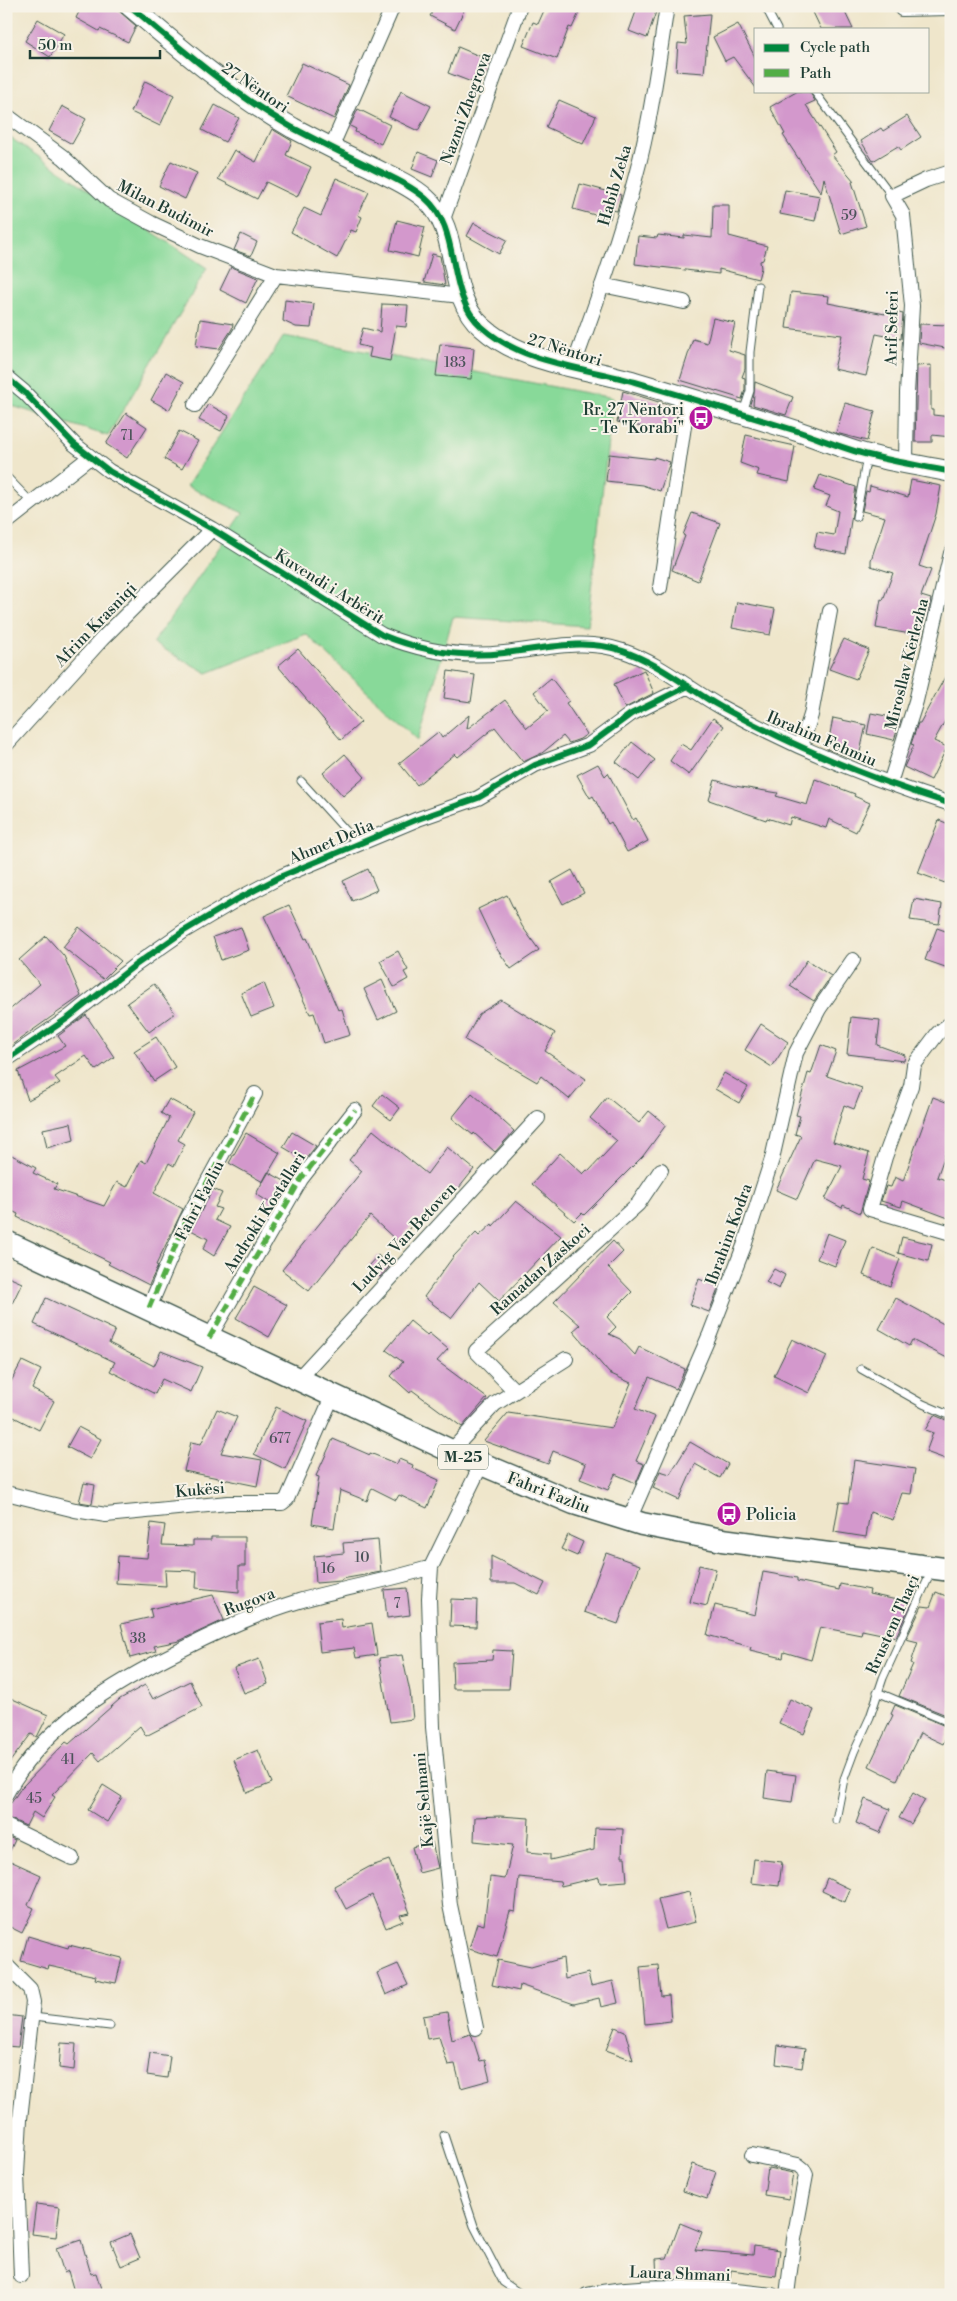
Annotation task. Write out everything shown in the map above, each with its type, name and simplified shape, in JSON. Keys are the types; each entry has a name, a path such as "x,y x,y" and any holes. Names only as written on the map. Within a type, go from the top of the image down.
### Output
{"main road":[{"name":"Fahri Fazliu","path":"6,1242 149,1308 332,1397 481,1465 574,1504 629,1520 722,1540 942,1569"}],"street":[{"name":"27 Nëntori","path":"130,6 214,77 250,102 331,148 417,191 427,199 442,222 461,296 473,318 493,336 536,357 573,368 632,382 743,414 868,455 951,472"},
{"path":"331,148 393,6"},
{"name":"Nazmi Zhegrova","path":"442,222 520,6"},
{"name":"Habib Zeka","path":"573,368 602,285 636,176 646,133 667,6"},
{"path":"901,6 902,9 951,8"},
{"name":"Milan Budimir","path":"6,114 63,157 109,200 151,223 200,246 276,275 461,296"},
{"path":"892,196 926,180 951,172"},
{"name":"Arif Seferi","path":"892,196 903,215 912,306 907,393 906,463"},
{"path":"195,405 276,275"},
{"path":"602,285 684,302"},
{"name":"Kuvendi i Arbërit","path":"6,377 24,392 74,444 90,457 131,485 212,529 382,635 407,645 429,650 478,655 572,644 598,645 624,651 654,665 688,686"},
{"path":"660,588 688,399"},
{"path":"6,523 90,457"},
{"name":"Afrim Krasniqi","path":"6,745 102,639 212,529"},
{"name":"Mirosllav Kërlezha","path":"890,783 916,700 951,553"},
{"name":"Ibrahim Fehmiu","path":"801,746 811,715 830,611"},
{"name":"Ibrahim Fehmiu","path":"688,686 720,706 801,746 890,783 951,804"},
{"name":"Ahmet Delia","path":"6,1060 68,1018 134,966 184,931 282,876 359,845 418,818 478,798 535,765 589,745 630,714 688,686"},
{"name":"Ibrahim Kodra","path":"629,1520 710,1334 744,1246 772,1159 796,1053 818,1009 853,960"},
{"path":"951,1022 938,1033 914,1065 911,1086 886,1156 870,1209 951,1233"},
{"name":"Fahri Fazliu","path":"149,1308 186,1221 255,1094"},
{"name":"Androkli Kostallari","path":"209,1338 301,1179 355,1110"},
{"name":"Ludvig Van Betoven","path":"297,1380 538,1118"},
{"name":"Ramadan Zaskoci","path":"514,1390 476,1351 638,1204 661,1170"},
{"path":"451,1451 495,1404 514,1390 566,1359"},
{"name":"Kukësi","path":"6,1493 75,1510 106,1515 228,1504 282,1503 287,1499 332,1397"},
{"path":"431,1567 481,1465"},
{"name":"Rugova","path":"6,1794 10,1778 72,1716 117,1683 149,1665 200,1640 266,1612 306,1599 431,1567"},
{"name":"Kajë Selmani","path":"431,1567 429,1598 433,1727 450,1905 476,2028"},
{"path":"6,1826 72,1858"},
{"path":"6,1965 30,1989 33,2017 20,2119 17,2174 21,2276"},
{"path":"752,2155 798,2165 806,2175 794,2238 787,2295"},
{"name":"Laura Shmani","path":"587,2295 613,2288 648,2288 698,2289 772,2295"}],"lane":[{"path":"765,6 776,28"},
{"path":"815,92 892,196"},
{"path":"743,414 750,391 750,352 758,286"},
{"path":"856,517 868,455"},
{"path":"6,476 32,503"},
{"name":"Ahmet Delia","path":"301,781 359,845"},
{"path":"861,1369 923,1404 951,1416"},
{"name":"Rrustem Thaçi","path":"836,1820 844,1779 877,1692 942,1569"},
{"name":"Rrustem Thaçi","path":"877,1692 951,1723"},
{"path":"33,2017 110,2026"},
{"path":"444,2135 474,2226 503,2282 522,2295"}],"green space":[{"path":"6,135 207,268 108,436 6,404"},
{"path":"284,336 613,398 587,626 453,617 418,740 306,634 207,673 153,643 243,513 187,486"}],"building":[{"path":"82,6 109,6 119,11 136,26 128,42 100,29 99,31 76,18"},
{"path":"436,6 466,6 455,29 430,16"},
{"path":"546,6 582,6 572,28 569,27 557,59 523,46 533,22 538,24"},
{"path":"638,6 658,6 647,38 629,31"},
{"path":"810,6 842,6 853,28 821,28"},
{"path":"710,14 704,73 676,71 678,43 687,44 684,16"},
{"path":"38,19 64,34 50,57 25,41"},
{"path":"738,24 754,55 754,85 733,57 725,61 713,37"},
{"path":"458,47 484,58 474,83 448,73"},
{"path":"302,63 349,85 334,119 286,96"},
{"path":"145,81 174,95 160,126 131,112"},
{"path":"401,91 431,106 418,131 389,117"},
{"path":"796,92 810,92 815,101 806,105 836,152 832,155 854,181 852,182 866,226 841,234 824,178 821,193 783,135 785,134 770,107"},
{"path":"559,100 596,116 583,144 546,127"},
{"path":"215,105 239,118 225,142 202,130"},
{"path":"62,106 86,119 72,144 49,131"},
{"path":"358,109 390,125 381,144 355,132 356,129 350,126"},
{"path":"907,116 921,137 901,150 898,146 873,161 861,141 881,128 883,131"},
{"path":"272,129 292,141 286,155 311,167 297,197 266,182 257,199 218,179 234,150 256,162"},
{"path":"418,152 438,160 432,177 412,169"},
{"path":"171,161 197,173 185,199 159,186"},
{"path":"336,178 369,192 358,215 362,217 356,232 351,230 337,258 291,232 304,208 321,216"},
{"path":"580,184 621,195 617,211 612,210 610,219 573,209"},
{"path":"785,190 820,196 815,221 780,214"},
{"path":"713,205 729,205 729,236 767,246 763,260 760,261 761,268 758,279 719,269 719,274 635,264 638,236 657,238 658,235 684,238 684,235 712,238"},
{"path":"397,220 425,227 418,257 390,250"},
{"path":"474,223 507,240 499,254 467,236"},
{"path":"241,234 257,242 251,256 234,250"},
{"path":"432,254 440,256 445,285 424,282"},
{"path":"231,267 258,278 246,303 220,290"},
{"path":"791,292 829,296 828,303 885,314 886,310 903,314 901,339 876,334 866,376 834,369 842,335 786,328"},
{"path":"285,300 314,304 311,328 296,327 283,321"},
{"path":"382,304 408,305 406,327 396,326 390,361 369,357 371,348 358,345 363,328 380,332"},
{"path":"713,318 735,323 729,350 745,355 745,369 742,377 745,378 745,390 742,399 680,380 693,339 707,343"},
{"path":"200,319 233,324 232,329 219,349 196,346"},
{"path":"920,324 951,325 950,349 919,343"},
{"path":"440,344 474,348 471,379 436,376"},
{"path":"931,365 931,410 933,410 933,415 951,417 951,437 932,435 932,442 915,442 917,366"},
{"path":"166,372 184,382 169,410 151,400"},
{"path":"755,382 793,397 786,415 753,405"},
{"path":"623,391 678,408 674,433 617,422"},
{"path":"845,403 875,411 867,441 836,433"},
{"path":"208,404 229,416 221,431 199,420"},
{"path":"126,413 147,427 127,458 106,444"},
{"path":"179,431 198,441 182,469 164,459"},
{"path":"746,435 795,446 789,482 757,475 759,470 740,463"},
{"path":"609,454 654,459 654,457 670,462 660,491 642,485 606,481"},
{"path":"820,475 856,487 846,554 814,548 817,532 834,535 838,511 826,506 830,496 814,490"},
{"path":"911,480 941,486 936,514 919,566 931,570 921,596 931,599 922,636 876,628 881,599 883,600 893,573 871,566 871,560 885,517 862,511 866,491 869,492 870,486 908,497"},
{"path":"692,513 720,523 698,581 672,570"},
{"path":"737,602 775,609 770,635 732,628"},
{"path":"844,639 869,650 856,679 829,669"},
{"path":"298,649 361,722 341,740 278,666"},
{"path":"951,666 951,710 934,741 947,747 931,780 904,767 914,745 911,744 918,723 920,723"},
{"path":"644,670 654,693 625,708 614,684"},
{"path":"448,671 475,675 471,702 444,698"},
{"path":"551,678 569,701 566,703 587,734 580,739 569,743 563,736 542,753 523,762 495,727 458,757 455,754 417,785 399,763 438,732 442,738 469,715 467,729 505,700 527,728 548,711 534,692"},
{"path":"871,713 901,719 894,740 867,734"},
{"path":"713,718 724,726 689,775 670,761 681,744 691,750"},
{"path":"833,718 866,725 858,761 827,749"},
{"path":"632,742 655,760 639,780 616,762"},
{"path":"345,754 365,777 343,796 323,773"},
{"path":"598,764 605,776 608,773 633,820 636,818 648,841 627,852 611,822 608,824 593,796 590,798 577,775"},
{"path":"815,779 855,794 854,796 870,803 856,832 829,819 826,828 791,817 789,825 767,818 766,820 709,800 715,780 735,786 778,793 776,796 807,805"},
{"path":"939,820 951,825 951,869 945,883 918,873"},
{"path":"368,869 377,890 352,901 343,881"},
{"path":"572,870 584,893 563,904 551,882"},
{"path":"507,895 522,926 539,950 511,969 497,949 478,909"},
{"path":"914,899 942,904 939,924 910,920"},
{"path":"289,905 305,939 307,938 338,1010 342,1009 350,1035 324,1043 314,1013 310,1014 264,916"},
{"path":"79,927 121,961 103,979 63,947"},
{"path":"241,927 249,950 221,960 213,937"},
{"path":"937,928 951,933 951,969 925,960"},
{"path":"46,936 64,956 81,996 6,1049 6,1013 40,984 19,960"},
{"path":"398,951 408,970 404,972 408,979 394,987 380,961"},
{"path":"807,960 831,976 814,1001 790,986"},
{"path":"382,980 396,1011 378,1020 364,989"},
{"path":"264,983 274,1008 251,1017 241,993"},
{"path":"154,984 175,1013 149,1032 127,1003"},
{"path":"501,1000 555,1033 545,1051 586,1079 569,1099 541,1076 537,1082 465,1040 479,1014"},
{"path":"86,1015 114,1057 96,1070 86,1056 55,1077 60,1083 28,1100 18,1071 65,1046 58,1036"},
{"path":"851,1017 880,1020 877,1045 905,1055 904,1061 847,1054"},
{"path":"761,1024 788,1042 772,1067 745,1050"},
{"path":"156,1037 175,1067 154,1081 134,1051"},
{"path":"821,1045 836,1051 827,1076 862,1088 854,1109 844,1105 833,1142 869,1153 862,1179 869,1181 860,1213 843,1205 842,1208 825,1199 842,1166 815,1159 797,1199 776,1190 801,1136 795,1134 800,1116 796,1115 808,1073 811,1074"},
{"path":"724,1073 748,1087 739,1103 715,1089"},
{"path":"472,1093 514,1131 495,1152 474,1133 473,1135 452,1118"},
{"path":"382,1094 400,1108 391,1120 373,1106"},
{"path":"607,1097 639,1123 649,1111 666,1125 643,1156 584,1215 582,1213 574,1221 532,1184 560,1153 583,1174 587,1170 589,1171 617,1141 590,1118"},
{"path":"933,1097 951,1104 951,1138 937,1177 951,1182 951,1219 903,1201 901,1207 881,1201 886,1186 891,1187 895,1177 903,1181"},
{"path":"169,1099 193,1112 178,1140 185,1144 174,1166 169,1163 154,1193 183,1209 156,1265 158,1266 149,1285 108,1264 110,1262 17,1217 18,1214 6,1208 6,1152 36,1168 33,1173 57,1184 54,1189 104,1206 117,1182 127,1187 141,1160 146,1163 169,1118 161,1113"},
{"path":"71,1123 74,1140 47,1148 43,1129"},
{"path":"373,1130 427,1174 447,1147 474,1169 455,1193 448,1187 417,1227 413,1224 398,1242 370,1216 309,1291 282,1270 362,1171 349,1160"},
{"path":"292,1132 316,1146 305,1160 283,1147"},
{"path":"246,1133 280,1153 263,1182 229,1163"},
{"path":"268,1172 288,1183 275,1206 256,1194"},
{"path":"213,1189 222,1193 215,1207 221,1209 215,1220 230,1227 214,1256 203,1249 208,1239 191,1230"},
{"path":"516,1201 561,1236 499,1301 479,1282 451,1318 424,1297 453,1257 476,1233 479,1236 492,1224 493,1226"},
{"path":"827,1233 845,1240 835,1266 817,1259"},
{"path":"902,1237 932,1244 928,1261 898,1253"},
{"path":"613,1241 623,1252 608,1267 632,1292 607,1317 616,1327 609,1334 620,1339 635,1355 639,1347 685,1369 676,1389 649,1377 635,1409 655,1417 636,1461 644,1464 636,1483 615,1474 608,1490 580,1479 586,1464 553,1451 548,1464 484,1441 508,1413 612,1428 631,1383 609,1373 573,1331 580,1325 554,1302"},
{"path":"873,1248 900,1259 890,1286 863,1275"},
{"path":"378,1255 389,1267 380,1277 368,1266"},
{"path":"774,1269 785,1275 779,1289 766,1282"},
{"path":"6,1276 22,1283 6,1316"},
{"path":"699,1279 719,1287 709,1312 690,1305"},
{"path":"254,1287 287,1305 269,1337 236,1318"},
{"path":"46,1298 115,1330 109,1343 154,1366 161,1351 202,1367 191,1392 162,1379 155,1394 110,1371 115,1362 34,1324"},
{"path":"896,1298 951,1328 951,1360 912,1340 909,1346 879,1329"},
{"path":"410,1321 427,1335 429,1333 448,1349 437,1361 487,1398 462,1427 412,1390 410,1393 391,1376 403,1362 386,1350"},
{"path":"792,1339 827,1356 809,1393 774,1376"},
{"path":"22,1361 41,1370 32,1389 54,1401 39,1430 6,1413 6,1391"},
{"path":"276,1407 307,1421 285,1469 254,1454"},
{"path":"217,1409 237,1417 221,1453 262,1460 257,1486 184,1471 191,1442 201,1444"},
{"path":"934,1415 951,1422 951,1452 948,1460 926,1452 933,1433 925,1430"},
{"path":"78,1427 101,1439 90,1459 67,1447"},
{"path":"333,1439 397,1464 399,1459 413,1465 412,1468 439,1480 427,1508 399,1495 396,1500 372,1488 367,1501 340,1490 334,1528 312,1524 319,1477 316,1476"},
{"path":"690,1442 728,1464 720,1478 695,1464 679,1500 653,1488 660,1471 670,1474"},
{"path":"854,1460 915,1469 911,1494 902,1493 893,1520 870,1512 866,1537 834,1532 839,1502 848,1503"},
{"path":"84,1483 95,1485 92,1504 79,1502"},
{"path":"151,1523 165,1525 162,1545 193,1546 193,1540 211,1540 211,1537 245,1537 245,1566 239,1566 239,1592 196,1588 197,1571 165,1570 166,1586 116,1583 118,1556 147,1558"},
{"path":"568,1535 583,1542 577,1556 561,1549"},
{"path":"378,1540 381,1572 342,1579 341,1581 316,1583 314,1556 344,1553 343,1543"},
{"path":"606,1553 640,1565 618,1624 584,1612"},
{"path":"491,1556 545,1583 539,1595 515,1583 491,1583"},
{"path":"699,1565 716,1569 707,1606 690,1602"},
{"path":"763,1572 797,1578 797,1581 839,1590 840,1584 870,1590 869,1594 911,1603 896,1637 862,1630 861,1635 820,1627 811,1660 784,1652 783,1658 750,1650 751,1647 707,1635 715,1605 755,1615"},
{"path":"407,1588 410,1615 387,1618 384,1590"},
{"path":"936,1592 951,1598 951,1717 899,1696 913,1664 911,1663 918,1642 906,1639 922,1606 930,1607"},
{"path":"213,1595 224,1620 179,1641 154,1646 156,1651 130,1658 121,1624 152,1617 150,1609"},
{"path":"451,1599 477,1600 476,1627 450,1626"},
{"path":"341,1619 342,1628 372,1623 377,1655 356,1658 354,1648 320,1652 317,1622"},
{"path":"493,1650 512,1651 509,1689 453,1689 452,1662 492,1660"},
{"path":"402,1655 410,1692 413,1719 390,1722 379,1658"},
{"path":"259,1659 268,1684 244,1693 234,1668"},
{"path":"190,1681 202,1707 146,1736 140,1726 100,1761 93,1753 52,1795 55,1797 42,1818 33,1812 26,1826 6,1817 6,1803 11,1803 21,1788 66,1742 69,1744 120,1699 145,1685 153,1699"},
{"path":"6,1696 48,1715 37,1737 31,1734 6,1767"},
{"path":"790,1699 814,1710 804,1734 779,1723"},
{"path":"895,1705 950,1728 943,1744 920,1733 897,1780 869,1766 893,1715 891,1714"},
{"path":"258,1750 272,1783 247,1793 234,1760"},
{"path":"767,1771 796,1775 792,1802 764,1798"},
{"path":"103,1785 122,1797 107,1822 88,1810"},
{"path":"913,1793 925,1800 911,1824 899,1818"},
{"path":"865,1799 890,1809 880,1833 856,1823"},
{"path":"475,1817 529,1818 527,1852 550,1854 550,1860 594,1850 595,1828 623,1829 622,1857 625,1857 627,1881 600,1883 599,1877 561,1886 560,1881 519,1877 515,1912 510,1911 497,1957 469,1949 477,1923 484,1925 490,1877 505,1879 513,1845 474,1841"},
{"path":"6,1836 15,1840 6,1859"},
{"path":"432,1842 438,1868 419,1873 412,1847"},
{"path":"6,1859 41,1875 28,1905 34,1908 22,1933 6,1925"},
{"path":"754,1859 782,1862 779,1886 751,1883"},
{"path":"389,1860 410,1913 400,1915 403,1921 386,1928 372,1895 346,1909 334,1886 369,1867"},
{"path":"827,1878 850,1889 845,1902 822,1891"},
{"path":"689,1892 696,1922 666,1929 658,1899"},
{"path":"28,1936 68,1948 69,1945 122,1958 116,1983 95,1979 96,1976 49,1966 48,1969 21,1961"},
{"path":"563,1958 565,1979 588,1973 591,1986 613,1981 618,2003 601,2007 599,1998 574,2004 520,1985 519,1991 492,1985 498,1960 531,1967"},
{"path":"398,1964 408,1985 386,1995 377,1973"},
{"path":"658,1965 661,1996 669,1995 671,2021 645,2024 640,1967"},
{"path":"447,2012 452,2040 470,2034 472,2036 480,2061 485,2060 490,2080 461,2088 455,2064 448,2065 439,2037 427,2039 423,2016"},
{"path":"6,2015 22,2017 18,2047 6,2046"},
{"path":"615,2027 625,2031 633,2060 606,2050"},
{"path":"61,2043 76,2044 74,2070 59,2068"},
{"path":"778,2045 805,2049 802,2068 776,2064"},
{"path":"150,2053 170,2056 167,2078 147,2075"},
{"path":"692,2164 716,2172 707,2199 683,2191"},
{"path":"768,2168 793,2173 789,2199 764,2195"},
{"path":"36,2204 60,2207 56,2237 32,2234"},
{"path":"680,2223 702,2232 695,2250 753,2255 754,2246 780,2250 776,2276 731,2270 730,2278 685,2274 685,2279 657,2279 656,2259 667,2258"},
{"path":"130,2234 140,2258 121,2266 111,2242"},
{"path":"81,2240 91,2274 96,2273 103,2295 75,2295 68,2271 64,2273 56,2248"}],"marked path":[{"path":"149,1308 186,1221 255,1094"},
{"path":"209,1338 301,1179 355,1110"}],"cycle path":[{"path":"130,6 208,71 271,115 312,138 398,180 425,198 437,211 445,227 457,280 462,297 470,313 482,327 498,339 535,357 635,382 797,431 859,453 951,472"},
{"path":"6,377 24,392 74,444 109,471 212,529 382,635 427,649 457,654 504,653 578,644 608,647 623,651 649,662 721,707 805,749 863,773 951,804"},
{"path":"6,1060 68,1018 134,966 184,931 236,900 282,876 418,819 478,798 535,765 589,745 631,714 688,686"}],"place":[{"name":"Rr. 27 Nëntori - Te \"Korabi\"","path":"701,418"},
{"name":"Policia","path":"729,1514"}]}
